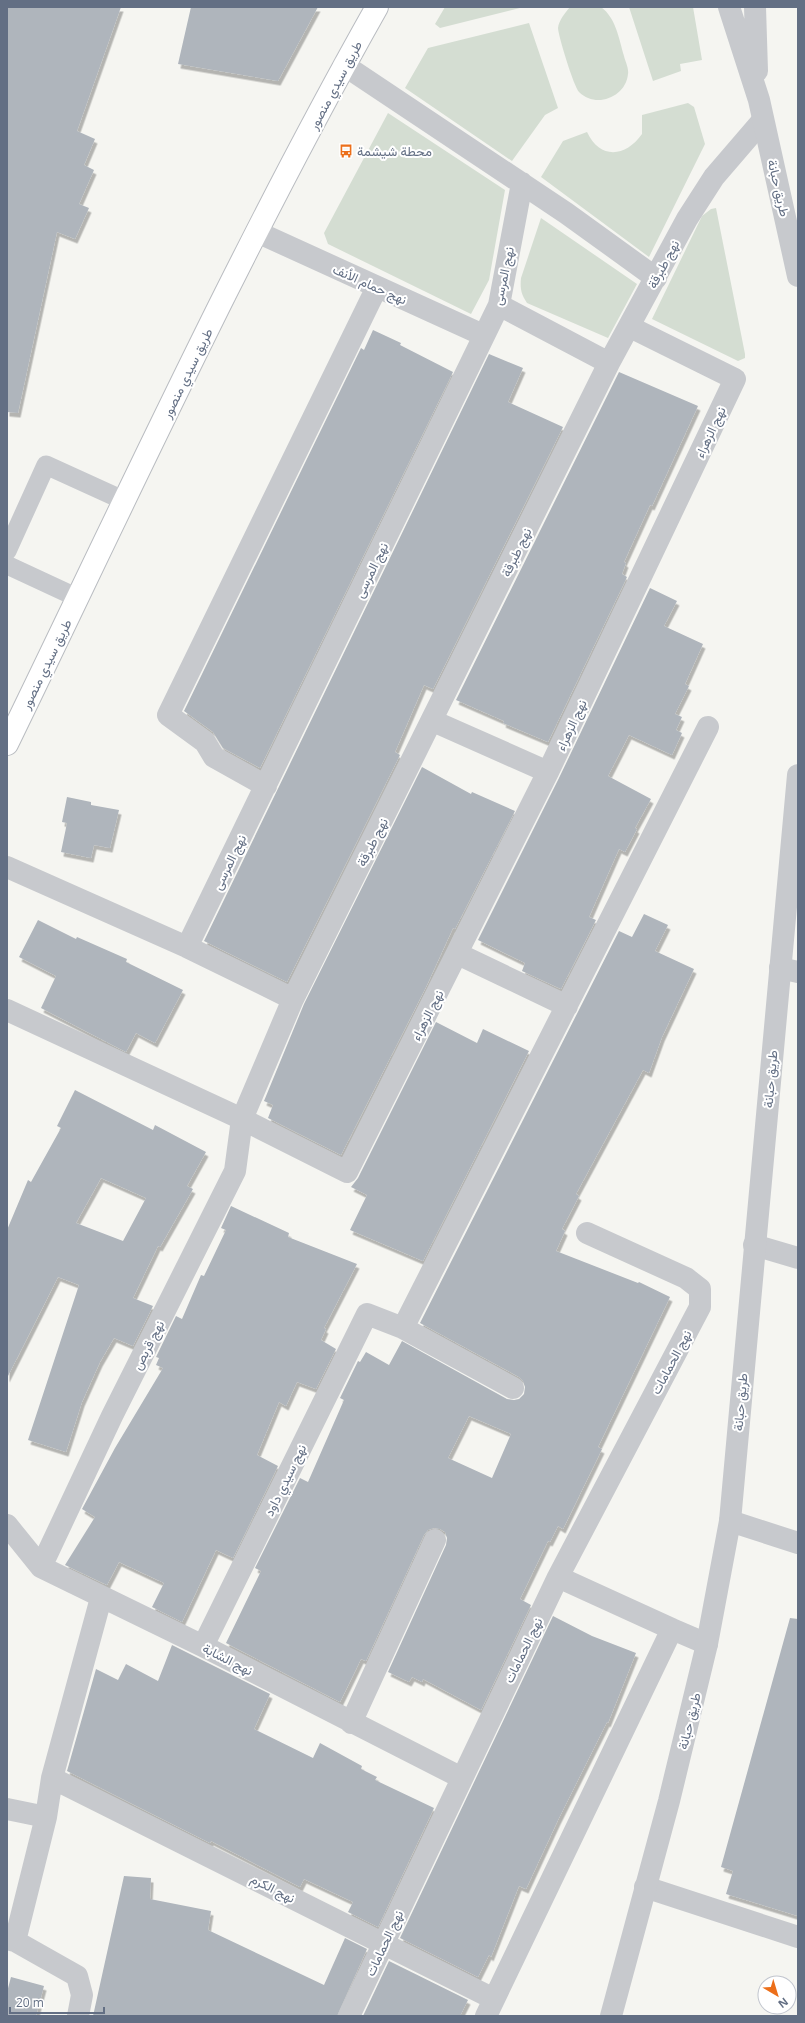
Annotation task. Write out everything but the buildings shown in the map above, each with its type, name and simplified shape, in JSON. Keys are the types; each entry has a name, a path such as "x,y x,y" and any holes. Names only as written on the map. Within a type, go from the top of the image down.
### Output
{"main road":[{"name":"طريق سيدي منصور","path":"7,744 257,232 344,65 377,7"}],"street":[{"name":"طريق حبانة","path":"729,7 761,110 798,276"},
{"name":"طريق حبانة","path":"755,7 761,110"},
{"path":"344,65 566,212 656,278"},
{"name":"نهج طبرقة","path":"242,1119 293,999 433,721 610,363 687,220 714,177 761,110"},
{"name":"نهج المرسى","path":"187,947 483,335 499,305 522,183"},
{"name":"نهج حمام الأنف","path":"257,232 483,335"},
{"path":"266,786 214,757 205,742 168,715 377,287"},
{"path":"499,305 610,363"},
{"name":"نهج الزهراء","path":"242,1119 347,1172 458,954 548,772 735,378 630,327"},
{"path":"433,721 548,772"},
{"path":"513,1388 402,1328 708,727"},
{"name":"طريق حبانة","path":"611,2016 646,1887 708,1644 730,1521 754,1245 789,970 798,775"},
{"path":"7,867 187,947 293,999"},
{"path":"458,954 567,1006"},
{"path":"7,1010 242,1119"},
{"name":"نهج قربص","path":"41,1567 112,1416 235,1171 242,1119"},
{"name":"نهج الحمامات","path":"349,2016 558,1577 700,1307 700,1288 686,1278 587,1232"},
{"path":"754,1245 798,1258"},
{"name":"نهج سيدي داود","path":"203,1646 367,1314 402,1328"},
{"path":"730,1521 798,1543"},
{"name":"نهج الشابة","path":"7,1525 41,1567 101,1598 203,1646 351,1723 462,1778"},
{"path":"351,1723 435,1540"},
{"path":"558,1577 708,1644"},
{"path":"78,2016 82,1995 77,1976 11,1940 46,1817 52,1778 101,1598"},
{"path":"490,2008 672,1629"},
{"name":"نهج الكرم","path":"52,1778 384,1944 490,2008"},
{"path":"7,1809 46,1817"},
{"path":"646,1887 798,1938"}],"lane":[{"path":"7,551 46,465 125,501"},
{"path":"7,565 78,598"}],"shaded area":[{"path":"445,7 524,7 440,28 435,24"},
{"path":"570,7 601,7 614,23 628,74 622,89 609,98 594,100 586,97 579,92 574,81 558,28 561,19"},
{"path":"629,7 693,7 702,60 680,64 681,71 653,81"},
{"path":"529,23 558,108 545,115 512,161 405,88 428,48"},
{"path":"688,103 694,107 705,144 649,257 541,177 563,141 587,132 592,141 606,151 621,151 636,142 642,134 642,115"},
{"path":"388,113 505,190 489,280 471,314 328,244 324,233"},
{"path":"716,208 745,354 745,358 738,361 652,319 702,216 711,209"},
{"path":"541,218 637,284 608,338 527,303 525,300 521,291 521,278"}],"place":[{"name":"محطة شيشمة","path":"346,151"}]}
